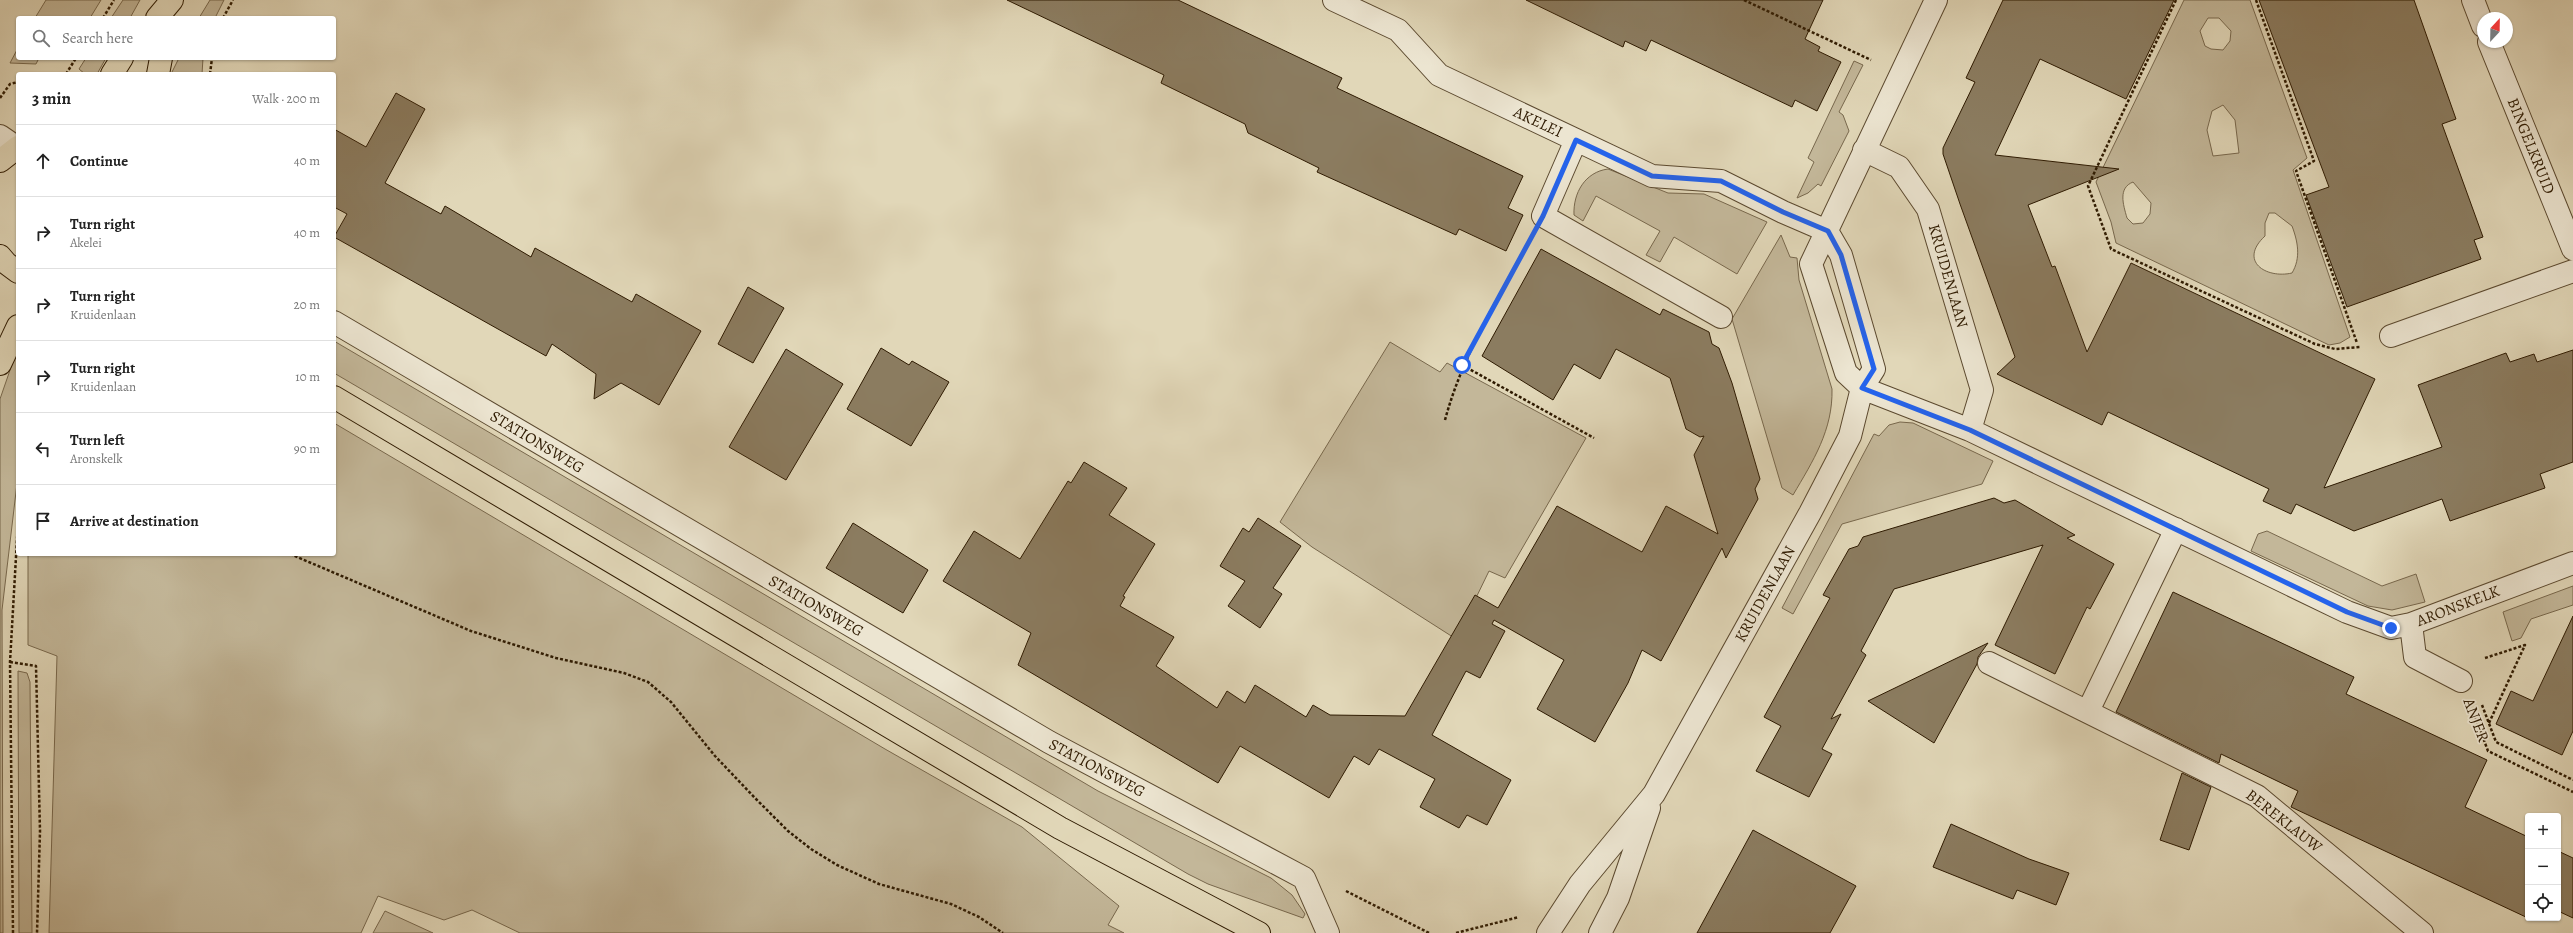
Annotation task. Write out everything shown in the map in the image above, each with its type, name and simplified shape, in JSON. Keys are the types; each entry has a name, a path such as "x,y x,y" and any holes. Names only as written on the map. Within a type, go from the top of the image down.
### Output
{"main road":[{"path":"113,72 121,60"},
{"path":"158,72 161,60"},
{"path":"0,161 11,143"},
{"path":"0,364 16,330"},
{"path":"336,398 1060,828 1259,933"}],"street":[{"name":"AKELEI","path":"1334,0 1398,30 1439,75 1652,176 1721,181 1783,212 1828,231"},
{"path":"1862,388 1846,374 1811,264 1828,231 1842,193 1936,0"},
{"path":"2472,0 2477,12"},
{"name":"BINGELKRUID","path":"2492,48 2573,249"},
{"path":"1576,140 1543,216 1722,317"},
{"name":"KRUIDENLAAN","path":"1864,150 1899,167 1928,208 1982,390 1970,430"},
{"name":"KRUIDENLAAN","path":"1600,933 1618,898 1654,794 1802,527 1850,436 1862,388 1874,369 1841,255 1828,231"},
{"path":"2391,336 2573,271"},
{"name":"STATIONSWEG","path":"336,323 1049,742 1304,878"},
{"name":"ARONSKELK","path":"1862,388 1970,430 2347,612 2391,628 2411,624 2573,563"},
{"path":"2088,711 2176,529"},
{"name":"ANJER","path":"2411,624 2415,657 2461,681"},
{"name":"BEREKLAUW","path":"1989,663 2257,796 2422,933"},
{"name":"KRUIDENLAAN","path":"1550,929 1580,884 1654,794"},
{"path":"1304,878 1328,933"}],"path":[{"path":"103,16 114,0"},
{"path":"225,16 234,0"},
{"path":"1744,0 1900,74"},
{"path":"2176,0 2088,186 2111,250 2315,344 2335,349 2358,347 2391,336"},
{"path":"2256,0 2314,161 2296,171 2358,347"},
{"path":"67,72 75,60"},
{"path":"210,72 212,60"},
{"path":"0,98 10,84 16,82"},
{"path":"1445,420 1462,365 1543,216"},
{"path":"1462,365 1594,438"},
{"path":"13,933 10,662 16,556"},
{"path":"295,556 471,631 556,658 624,673 648,682 671,702 715,756 755,798 788,831 811,849 837,865 879,884 951,904 978,917 1003,933"},
{"path":"10,662 36,666 40,831 37,933"},
{"name":"ANJER","path":"2461,681 2488,751 2573,792"},
{"path":"2489,723 2496,742 2573,780"},
{"path":"1304,878 1350,892 1429,933"},
{"path":"1456,933 1534,914 1550,929"}],"shaded area":[{"path":"46,0 101,0 91,16 36,16"},
{"path":"123,0 140,0 131,16 112,16"},
{"path":"210,0 224,0 216,16 200,16"},
{"path":"2184,0 2250,0 2307,158 2293,170 2350,337 2340,343 2329,345 2116,243 2111,222 2096,182","holes":["2208,18 2219,18 2231,31 2230,41 2223,50 2211,49 2205,46 2200,31","2223,105 2235,120 2239,153 2213,156 2207,130 2212,111","2133,182 2151,203 2150,214 2143,223 2133,224 2127,218 2123,202 2123,192 2128,185","2269,213 2275,213 2292,226 2298,250 2297,262 2292,273 2282,274 2265,271 2255,260 2254,253 2257,245 2265,236 2265,223"]},
{"path":"16,52 16,60 38,60 36,64 10,63"},
{"path":"85,60 105,60 98,72 83,72 79,69"},
{"path":"178,60 203,60 202,72 172,72"},
{"path":"1854,61 1863,65 1839,112 1843,115 1849,131 1821,186 1818,184 1808,193 1797,198 1814,162 1808,158"},
{"path":"1608,169 1668,193 1704,194 1767,222 1737,274 1674,237 1660,262 1646,255 1660,231 1596,196 1583,221 1574,215 1576,199 1582,185 1593,174"},
{"path":"1781,235 1790,257 1797,258 1799,280 1832,389 1829,418 1825,432 1808,470 1793,495 1782,488 1732,319"},
{"path":"336,342 1098,791 1271,878 1292,895 1305,914 1303,918 1208,884 1188,874 336,374"},
{"path":"1390,342 1440,372 1447,363 1586,438 1505,578 1489,571 1456,639 1312,547 1280,522"},
{"path":"16,353 16,492 2,610 3,933 0,933 0,399"},
{"path":"1900,422 1913,423 1993,461 1982,484 1842,524 1793,614 1782,608 1874,434 1879,436 1889,425"},
{"path":"336,424 885,749 1022,827 1119,906 1108,925 1124,933 520,933 472,910 444,920 378,896 361,933 49,933 57,656 28,645 28,556 336,556"},
{"path":"2267,531 2382,586 2416,574 2425,602 2392,610 2368,606 2251,551 2258,534"},
{"path":"2573,586 2573,605 2531,619 2521,638 2512,641 2503,612"},
{"path":"18,671 27,673 30,682 32,933 19,933"},
{"path":"385,911 433,933 373,933"}],"building":[{"path":"1007,0 1178,0 1342,78 1337,88 1523,176 1508,208 1523,215 1506,251 1459,229 1456,235 1317,172 1319,168 1248,133 1245,124 1161,83 1164,75"},
{"path":"1526,0 1823,0 1805,39 1820,47 1818,51 1841,62 1817,111 1795,100 1792,107 1651,40 1646,51 1625,41 1623,47"},
{"path":"2003,0 2174,0 2126,99 2040,59 1995,155 2119,169 2028,205 2052,267 2055,266 2087,352 2131,263 2375,379 2324,488 2442,447 2418,385 2506,353 2510,362 2534,354 2537,362 2573,350 2573,462 2540,474 2545,488 2450,521 2442,499 2354,531 2296,504 2291,514 2263,501 2269,489 2108,412 2102,425 1997,374 2015,357 1960,204 1943,154 1943,148 1975,82 1966,78"},
{"path":"2259,0 2414,0 2456,119 2442,124 2483,237 2474,240 2481,259 2347,307 2306,195 2329,187"},
{"path":"396,93 425,109 385,183 441,214 445,206 531,257 535,248 632,302 636,294 701,331 659,405 621,383 594,399 596,374 552,344 546,356 336,238 336,233 347,214 336,208 336,130 366,147"},
{"path":"1541,249 1660,315 1663,309 1709,332 1712,344 1719,348 1732,383 1760,479 1755,489 1758,499 1726,558 1722,548 1661,661 1642,650 1628,683 1595,742 1537,709 1564,660 1494,620 1492,624 1505,631 1480,678 1466,671 1432,735 1511,780 1487,825 1467,815 1459,828 1420,807 1435,779 1379,749 1369,765 1354,756 1329,798 1240,746 1218,783 1018,665 1031,633 943,581 974,531 1020,559 1068,481 1071,483 1084,462 1127,488 1109,515 1155,544 1123,596 1125,597 1120,606 1174,637 1156,666 1217,708 1227,691 1245,703 1255,685 1306,717 1313,705 1330,715 1405,716 1475,595 1498,608 1557,506 1642,552 1666,506 1718,534 1694,455 1704,436 1700,437 1686,429 1670,378 1616,349 1600,379 1574,364 1553,400 1482,356"},
{"path":"748,287 784,308 753,363 718,344"},
{"path":"881,348 909,365 912,361 949,382 911,446 847,409"},
{"path":"786,349 843,384 786,480 729,447"},
{"path":"1994,498 2004,503 2015,500 2075,535 2067,538 2114,564 2090,609 2087,607 2055,674 1995,645 2043,545 1894,589 1861,651 1866,655 1831,719 1841,714 1822,749 1832,754 1809,797 1756,771 1781,726 1764,717 1830,598 1823,595 1849,549 1858,546 1863,537"},
{"path":"1258,518 1301,546 1273,588 1282,594 1260,628 1228,606 1245,581 1220,566 1243,528 1249,532"},
{"path":"853,523 928,570 903,613 826,568"},
{"path":"2173,592 2354,677 2346,694 2487,760 2465,807 2525,836 2525,917 2291,807 2298,791 2221,754 2219,763 2116,712"},
{"path":"2573,616 2573,731 2562,755 2496,724 2511,691 2533,701"},
{"path":"1988,643 1978,657 1977,664 1934,743 1868,701"},
{"path":"2182,773 2211,787 2189,850 2160,840"},
{"path":"1951,824 2029,859 2069,873 2056,905 2017,890 2013,899 1933,867"},
{"path":"1753,830 1856,886 1830,933 1697,933"},
{"path":"2561,852 2573,858 2573,918 2561,912"}],"route":[{"path":"1462,365 1543,216 1576,140 1652,176 1721,181 1783,212 1828,231 1841,255 1874,369 1862,388 1970,430 2347,612 2391,628"}]}
